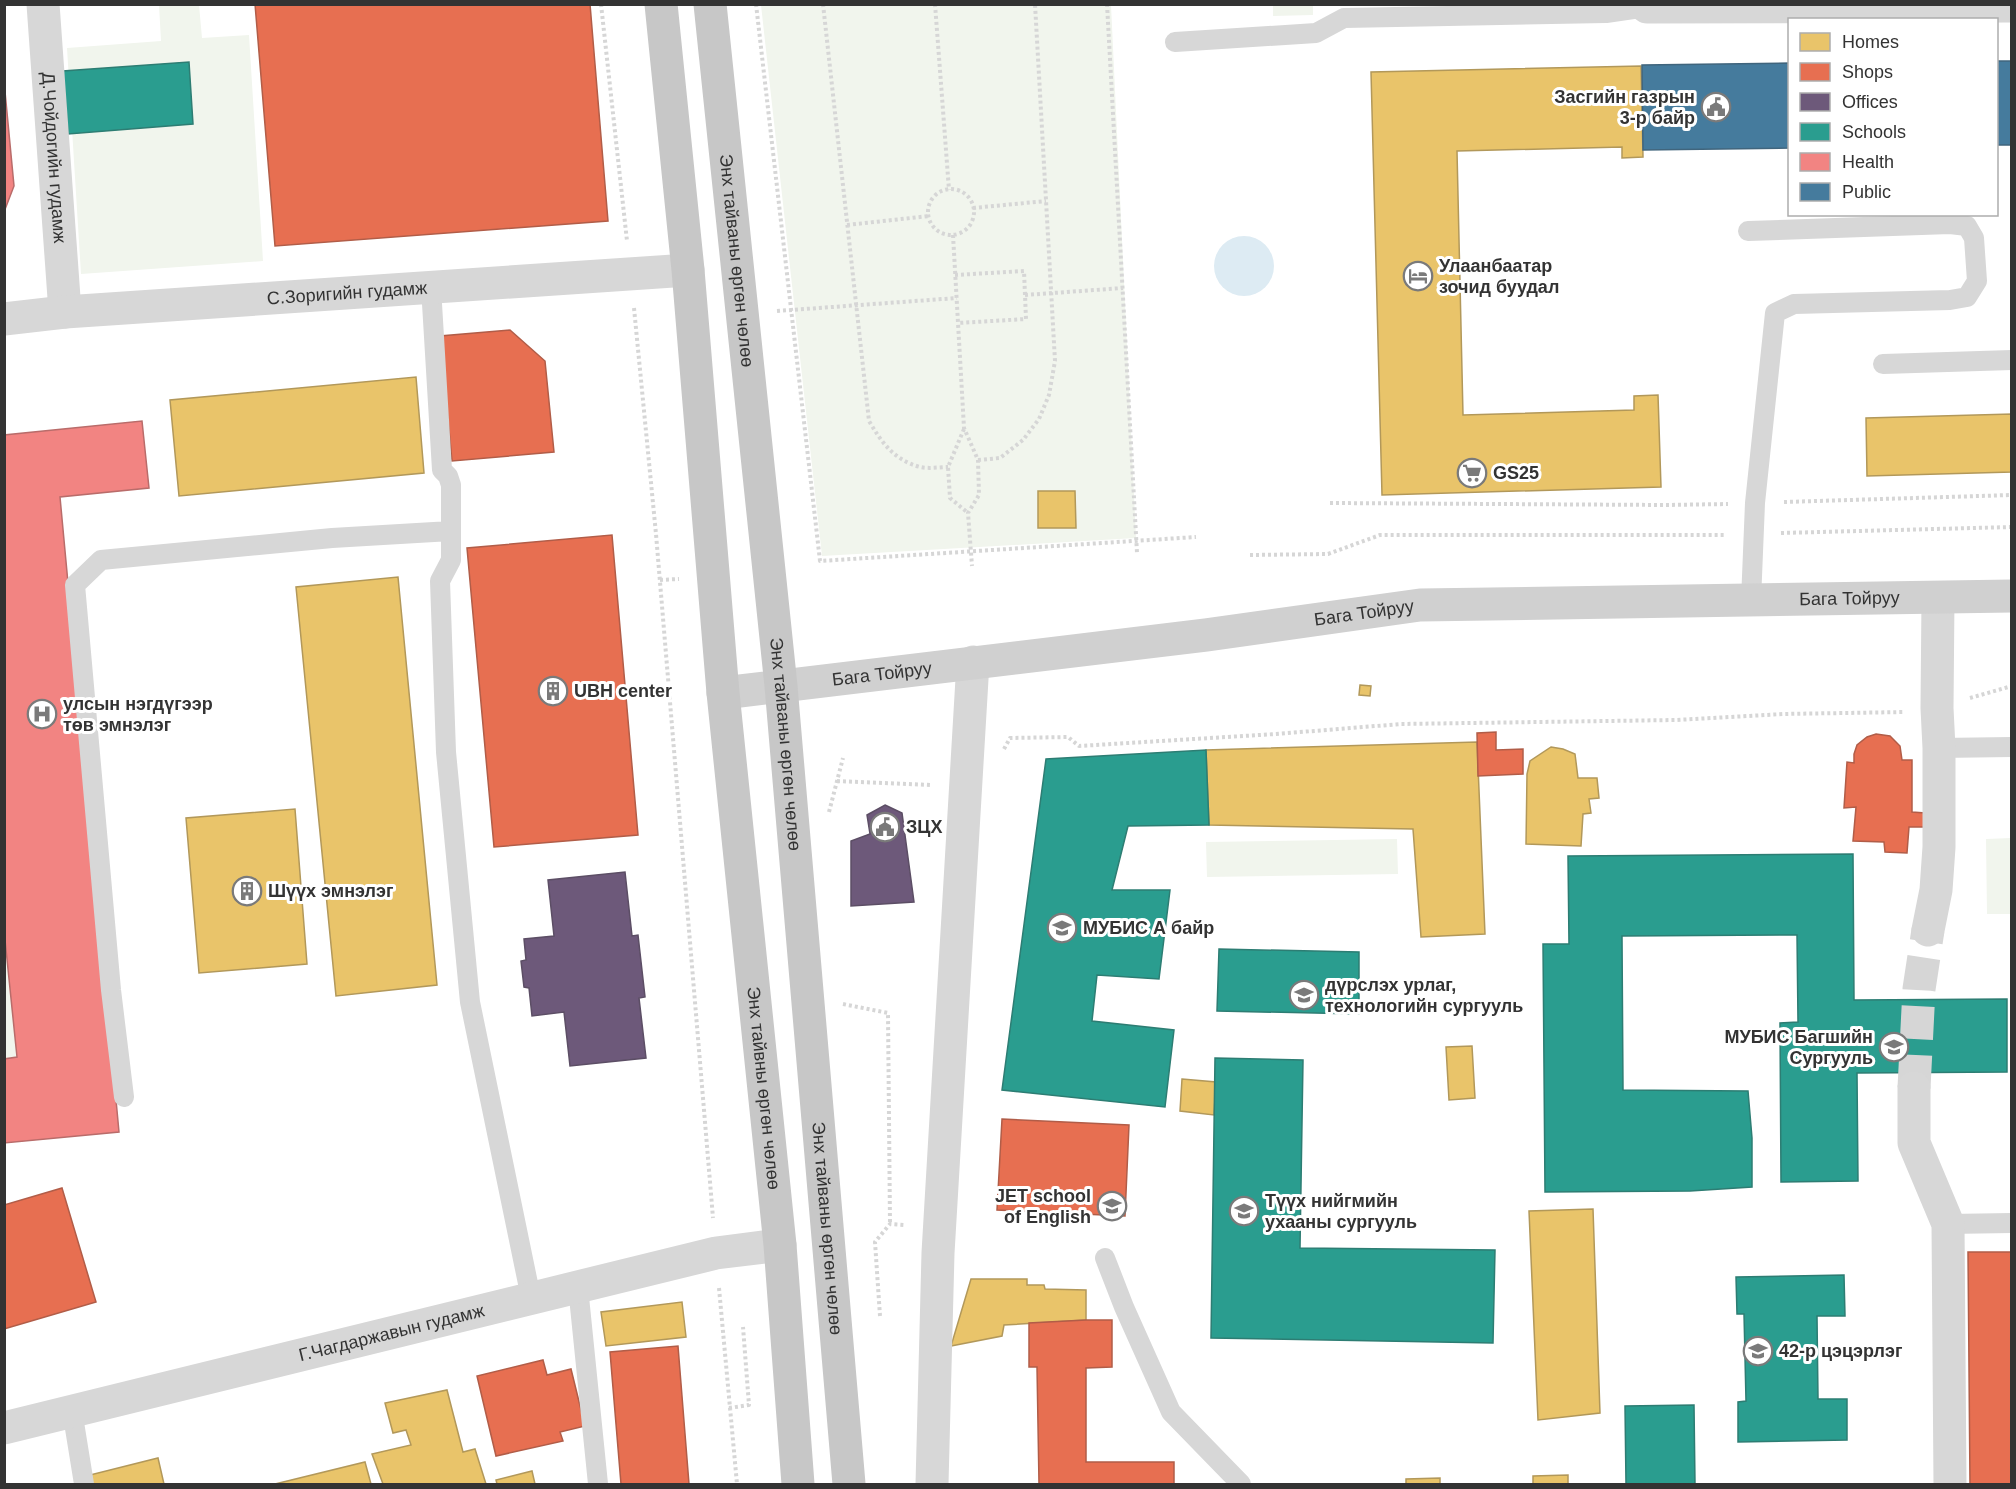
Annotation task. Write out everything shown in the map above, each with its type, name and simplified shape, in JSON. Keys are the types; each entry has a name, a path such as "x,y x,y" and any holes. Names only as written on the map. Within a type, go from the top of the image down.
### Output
{"highway":[{"path":"661,4 688,270 723,693"},
{"name":"Энх тайваны өргөн чөлөө","path":"710,4 781,686 849,1485"},
{"name":"Энх тайвны өргөн чөлөө","path":"723,693 780,1245 798,1485"}],"main road":[{"name":"Бага Тойруу","path":"723,693 1206,635 1420,605 2012,596"}],"street":[{"name":"Д.Чойдогийн гудамж","path":"43,4 65,312"},
{"path":"1645,6 2012,6"},
{"name":"С.Зоригийн гудамж","path":"4,319 65,312 688,270"},
{"path":"1928,930 1936,890 1939,847 1938,597"},
{"path":"932,1485 939,1253 973,662"},
{"path":"1914,1088 1914,1143 1948,1224 1950,1485"},
{"name":"Г.Чагдаржавын гудамж","path":"4,1428 716,1253 780,1245"}],"lane":[{"path":"1175,42 1316,33 1344,18 1606,13 1645,6"},
{"path":"1748,231 1950,224 1967,226 1974,238 1977,281 1967,297 1950,300 1794,304 1775,313 1755,503 1751,601"},
{"path":"431,287 442,470 452,484 451,560 440,581 446,752 470,1002 531,1298"},
{"path":"1883,364 2012,360"},
{"path":"124,1097 111,990 75,585 101,560 332,538 451,531"},
{"path":"1939,748 2012,747"},
{"path":"1948,1224 2012,1223"},
{"path":"1105,1258 1124,1307 1171,1412 1241,1485"},
{"path":"578,1287 598,1485"},
{"path":"72,1410 84,1485"}],"path":[{"path":"602,4 656,534 737,1485"},
{"path":"756,4 820,561 1196,537"},
{"path":"823,4 869,421 883,444 900,458 921,467 948,466"},
{"path":"935,4 949,190"},
{"path":"978,460 1000,458 1023,440 1039,419 1049,394 1055,361 1035,4"},
{"path":"1107,4 1137,553"},
{"path":"949,190 962,192 967,196 973,208 971,223 966,229 953,235 946,235 934,228 929,216 931,202 941,192 949,190"},
{"path":"973,208 1046,201"},
{"path":"847,225 929,216"},
{"path":"953,235 964,428 978,460 979,495 968,513 972,566"},
{"path":"955,275 1024,271 1026,319 958,323"},
{"path":"1025,295 1123,288"},
{"path":"776,311 957,298"},
{"path":"964,428 948,466 950,498 968,513"},
{"path":"1330,503 1666,505 2012,495"},
{"path":"1251,555 1328,554 1380,535 1754,534 2012,527"},
{"path":"999,759 1010,738 1068,737 1079,746 1401,724 1676,720 1783,714 1898,713 1937,708"},
{"path":"830,823 829,811 843,758"},
{"path":"837,781 931,784"},
{"path":"840,1003 888,1012 890,1224"},
{"path":"875,1242 880,1316"},
{"path":"729,1408 749,1406 743,1327"}],"shaded area":[{"path":"159,5 199,5 202,38 249,35 263,261 81,274 67,48 161,41"},
{"path":"761,5 1111,5 1136,538 822,556"},
{"path":"1273,5 1313,6 1313,15 1273,16"},
{"path":"1238,236 1250,236 1261,241 1269,249 1274,266 1272,278 1261,291 1250,296 1238,296 1227,291 1219,283 1214,272 1214,260 1219,249 1227,241"},
{"path":"2011,838 2011,914 1987,914 1986,839"},
{"path":"1397,839 1398,874 1207,877 1206,842"},
{"path":"4,930 17,1057 5,1059 4,1059"}],"building: Homes":[{"name":"Улаанбаатар зочид буудал","path":"1641,66 1643,157 1622,158 1622,147 1457,151 1463,415 1634,410 1634,396 1658,395 1661,487 1382,495 1371,72"},
{"path":"416,377 424,473 179,496 170,400"},
{"path":"2012,414 2012,472 1867,476 1866,418"},
{"path":"1038,491 1075,491 1076,528 1038,528"},
{"path":"398,577 437,985 336,996 296,587"},
{"path":"1360,685 1371,686 1370,696 1359,695"},
{"path":"1477,742 1485,934 1421,937 1413,829 1209,825 1206,750"},
{"path":"1551,747 1575,754 1578,778 1597,778 1599,798 1589,799 1591,813 1583,814 1581,846 1526,844 1527,774 1530,761"},
{"name":"Шүүх эмнэлэг","path":"295,809 307,964 199,973 186,818"},
{"path":"1472,1046 1475,1098 1449,1100 1446,1047"},
{"path":"1182,1079 1216,1082 1214,1115 1180,1111"},
{"path":"1593,1209 1600,1413 1538,1420 1529,1211"},
{"path":"971,1279 1027,1279 1027,1285 1044,1285 1045,1289 1086,1290 1086,1320 1004,1325 1002,1336 951,1346"},
{"path":"682,1302 686,1337 606,1346 601,1312"},
{"path":"447,1390 463,1452 475,1449 486,1484 383,1484 372,1454 411,1445 406,1430 393,1433 385,1403"},
{"path":"158,1458 164,1484 93,1484 90,1475"},
{"path":"365,1462 371,1484 275,1484"},
{"path":"532,1471 535,1484 497,1484 496,1480"},
{"path":"1568,1475 1568,1484 1533,1484 1533,1476"},
{"path":"1440,1478 1440,1484 1406,1484 1406,1479"}],"building: Shops":[{"path":"255,4 590,4 608,221 275,246"},
{"path":"510,330 545,361 554,452 452,461 440,336"},
{"name":"UBH center","path":"612,535 638,835 494,847 467,548"},
{"path":"1496,732 1496,750 1523,749 1523,774 1478,776 1477,733"},
{"path":"1876,734 1890,736 1900,746 1902,760 1912,760 1912,812 1925,813 1925,827 1909,827 1907,853 1885,852 1884,842 1853,841 1856,807 1844,808 1847,762 1854,763 1857,745 1867,737"},
{"path":"1002,1119 1129,1125 1125,1216 997,1210"},
{"path":"62,1188 96,1302 4,1329 4,1205"},
{"path":"1968,1252 2012,1252 2012,1484 1970,1484"},
{"path":"1112,1320 1112,1367 1086,1368 1086,1462 1174,1462 1174,1484 1039,1484 1037,1367 1029,1367 1029,1323"},
{"path":"678,1346 689,1484 621,1484 610,1352"},
{"path":"543,1360 547,1375 571,1369 585,1426 560,1432 563,1441 496,1456 477,1376"}],"building: Offices":[{"path":"885,805 902,813 914,902 851,906 851,841 870,834 867,815"},
{"path":"625,872 632,936 638,935 645,997 639,998 646,1058 570,1066 564,1012 532,1016 529,988 524,987 521,961 526,960 524,939 554,936 548,880"}],"building: Schools":[{"path":"189,62 193,124 68,134 63,71"},
{"path":"1206,750 1209,825 1128,826 1112,890 1170,890 1159,979 1097,975 1092,1021 1174,1030 1165,1107 1002,1090 1046,759"},
{"name":"МУБИС Багшийн Сургууль","path":"1853,854 1854,1000 2007,999 2007,1072 1857,1073 1858,1181 1781,1182 1780,1023 1798,1022 1797,935 1622,936 1623,1090 1748,1091 1752,1138 1752,1187 1690,1191 1545,1192 1543,944 1569,944 1568,856"},
{"name":"дүрслэх урлаг, технологийн сургууль","path":"1219,949 1359,952 1359,1014 1217,1011"},
{"name":"Түүх нийгмийн ухааны сургууль","path":"1215,1058 1303,1060 1300,1248 1495,1250 1493,1343 1211,1338"},
{"path":"1844,1275 1845,1316 1817,1316 1818,1399 1847,1399 1847,1440 1738,1442 1738,1402 1746,1401 1744,1314 1737,1314 1736,1277"},
{"path":"1694,1405 1695,1484 1626,1484 1625,1406"}],"building: Health":[{"path":"4,81 14,186 4,212"},
{"name":"улсын нэгдүгээр төв эмнэлэг","path":"142,421 149,488 60,497 119,1132 4,1143 4,1059 17,1057 4,930 4,435"}],"building: Public":[{"path":"1998,61 2012,61 2012,145 1998,145"},
{"name":"Засгийн газрын 3-р байр","path":"1788,63 1788,148 1643,150 1642,65"}],"tunnel":[{"path":"1914,1088 1919,989 1928,930"}],"place":[{"name":"Засгийн газрын 3-р байр","path":"1716,107"},
{"name":"Улаанбаатар зочид буудал","path":"1418,276"},
{"name":"GS25","path":"1472,473"},
{"name":"UBH center","path":"553,691"},
{"name":"улсын нэгдүгээр төв эмнэлэг","path":"42,714"},
{"name":"ЗЦХ","path":"885,827"},
{"name":"Шүүх эмнэлэг","path":"247,891"},
{"name":"МУБИС А байр","path":"1062,928"},
{"name":"дүрслэх урлаг, технологийн сургууль","path":"1304,995"},
{"name":"МУБИС Багшийн Сургууль","path":"1894,1047"},
{"name":"JET school of English","path":"1112,1206"},
{"name":"Түүх нийгмийн ухааны сургууль","path":"1244,1211"},
{"name":"42-р цэцэрлэг","path":"1758,1351"}]}
